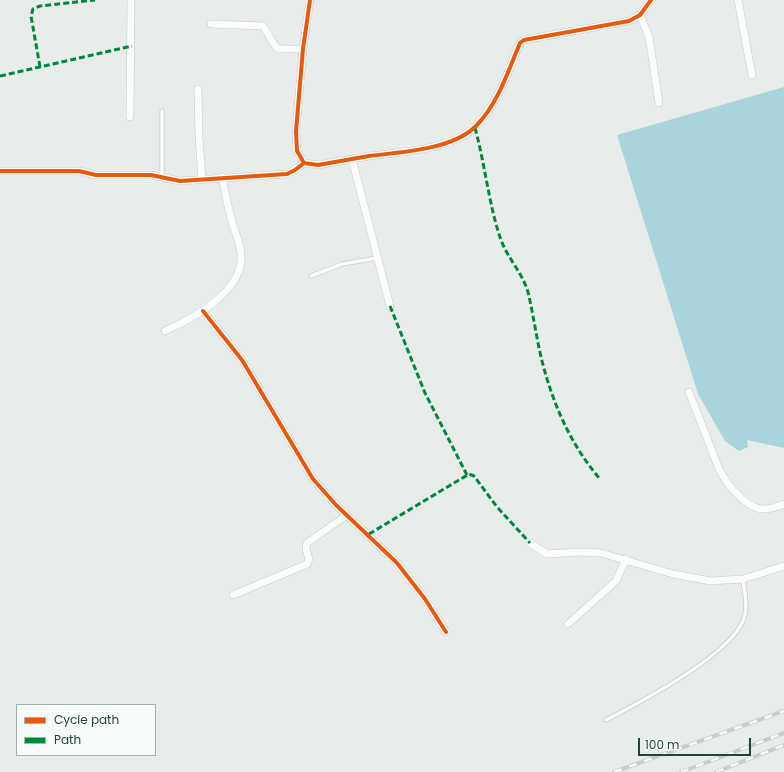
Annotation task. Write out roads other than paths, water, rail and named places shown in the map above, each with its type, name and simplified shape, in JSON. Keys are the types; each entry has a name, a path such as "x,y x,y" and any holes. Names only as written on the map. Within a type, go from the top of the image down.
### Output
{"street":[{"path":"130,118 131,0"},
{"path":"310,0 303,49 295,141 299,158 304,163 318,165 425,149 445,144 475,128 492,106 520,43 524,40 622,23 640,15 651,0"},
{"path":"738,0 752,75"},
{"path":"640,15 649,37 659,103"},
{"path":"212,24 263,26 276,46 280,49 303,49"},
{"path":"198,89 202,179"},
{"path":"352,159 390,306"},
{"path":"0,171 79,171 96,175 151,175 180,181 222,177 287,174 304,163"},
{"path":"165,331 203,311 227,290 241,264 239,245 227,204 222,177"},
{"path":"203,311 242,360 313,479 347,515 397,562 426,599 446,632"},
{"path":"689,392 719,469 726,481 737,493 757,508 765,509 784,504"},
{"path":"233,595 307,564 310,559 306,549 307,543 347,515"},
{"path":"530,543 547,554 590,552 626,560 673,574 711,581 743,579 784,566"},
{"path":"568,624 616,581 626,560"}],"lane":[{"path":"162,111 162,177"},
{"path":"311,276 342,264 378,258"},
{"path":"606,720 669,686 702,663 733,635 745,616 746,606 743,579"}],"water":[{"path":"784,87 784,448 747,440 748,447 739,451 725,441 698,394 617,135"}],"railway":[{"path":"614,772 784,711"},
{"path":"681,772 784,733"},
{"path":"716,772 784,745"}]}
